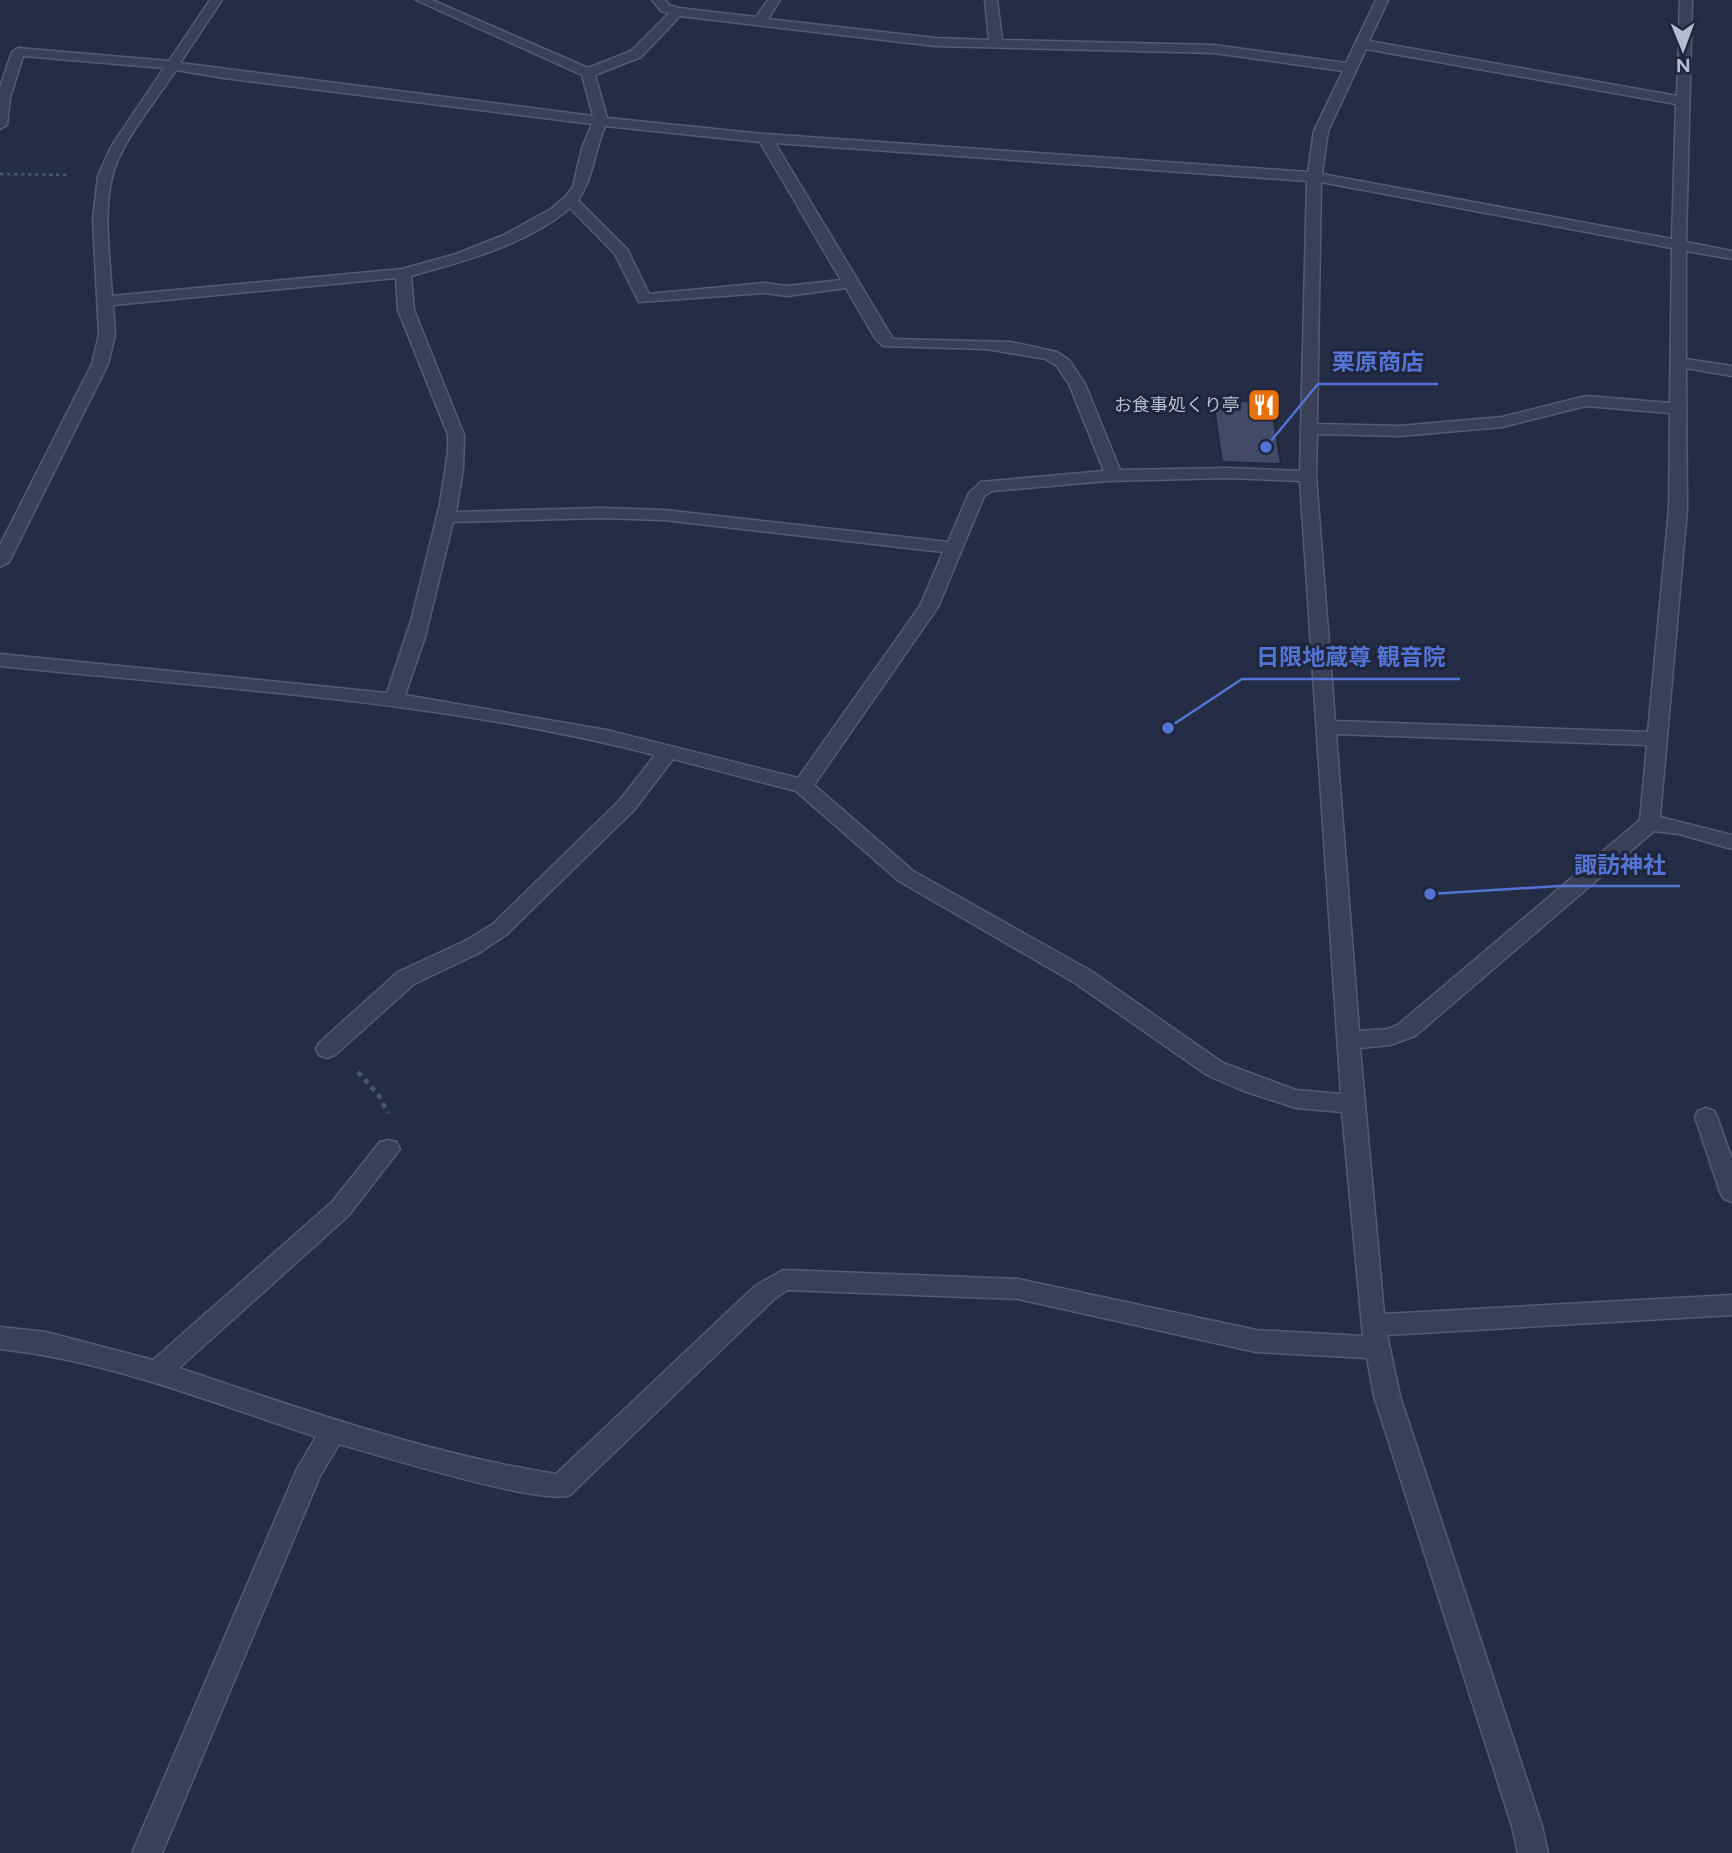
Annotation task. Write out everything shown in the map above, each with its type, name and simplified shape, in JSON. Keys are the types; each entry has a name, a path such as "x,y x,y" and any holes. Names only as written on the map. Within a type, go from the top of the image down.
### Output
{"street":[{"path":"0,562 100,364 107,335 100,220 105,176 118,147 216,0"},
{"path":"422,0 588,73 636,54 677,12"},
{"path":"658,0 665,8 677,12 935,42 1214,49 1351,68"},
{"path":"759,23 774,0"},
{"path":"991,0 996,44"},
{"path":"1382,0 1321,131 1314,177 1308,476 1353,1104 1375,1336 1387,1396 1527,1826 1533,1853"},
{"path":"1350,1040 1391,1037 1406,1030 1650,823 1678,509 1679,243 1686,0"},
{"path":"1362,44 1682,101"},
{"path":"0,125 3,98 18,52 144,61 600,121 765,138 1349,181 1732,254"},
{"path":"106,302 403,273 461,257 509,238 556,212 580,187 589,148 600,121 600,110 588,73"},
{"path":"765,138 883,338 889,343 981,345 1038,349 1052,353 1063,363 1072,378 1113,475"},
{"path":"570,200 622,252 644,299 765,288 786,291 852,283"},
{"path":"393,700 404,678 446,517 457,450 456,435 407,310 403,273"},
{"path":"1679,362 1732,371"},
{"path":"1308,429 1400,430 1502,422 1586,401 1679,409"},
{"path":"803,786 929,607 977,492 987,486 1113,475 1217,473 1308,476"},
{"path":"446,517 601,513 664,515 955,548"},
{"path":"0,660 393,700 606,736 803,786 906,876 1083,977 1215,1069 1296,1099 1353,1104"},
{"path":"1326,727 1657,739"},
{"path":"327,1049 406,978 472,947 500,929 627,805 668,752"},
{"path":"1650,823 1679,827 1732,842"},
{"path":"1706,1117 1732,1192"},
{"path":"157,1372 340,1209 388,1149"},
{"path":"0,1338 46,1343 157,1372 334,1431 518,1480 561,1487 764,1293 783,1280 1018,1289 1256,1341 1375,1336 1732,1304"},
{"path":"147,1853 310,1469 334,1431"}],"path":[{"path":"0,174 105,176"},
{"path":"327,1049 356,1070 379,1096 389,1114 391,1134 388,1149"}],"building":[{"path":"1213,400 1271,402 1281,464 1222,462"}],"place":[{"name":"お食事処くり亭","path":"1264,405"},
{"name":"栗原商店","path":"1266,447"},
{"name":"日限地蔵尊 観音院","path":"1168,728"},
{"name":"諏訪神社","path":"1430,894"}]}
